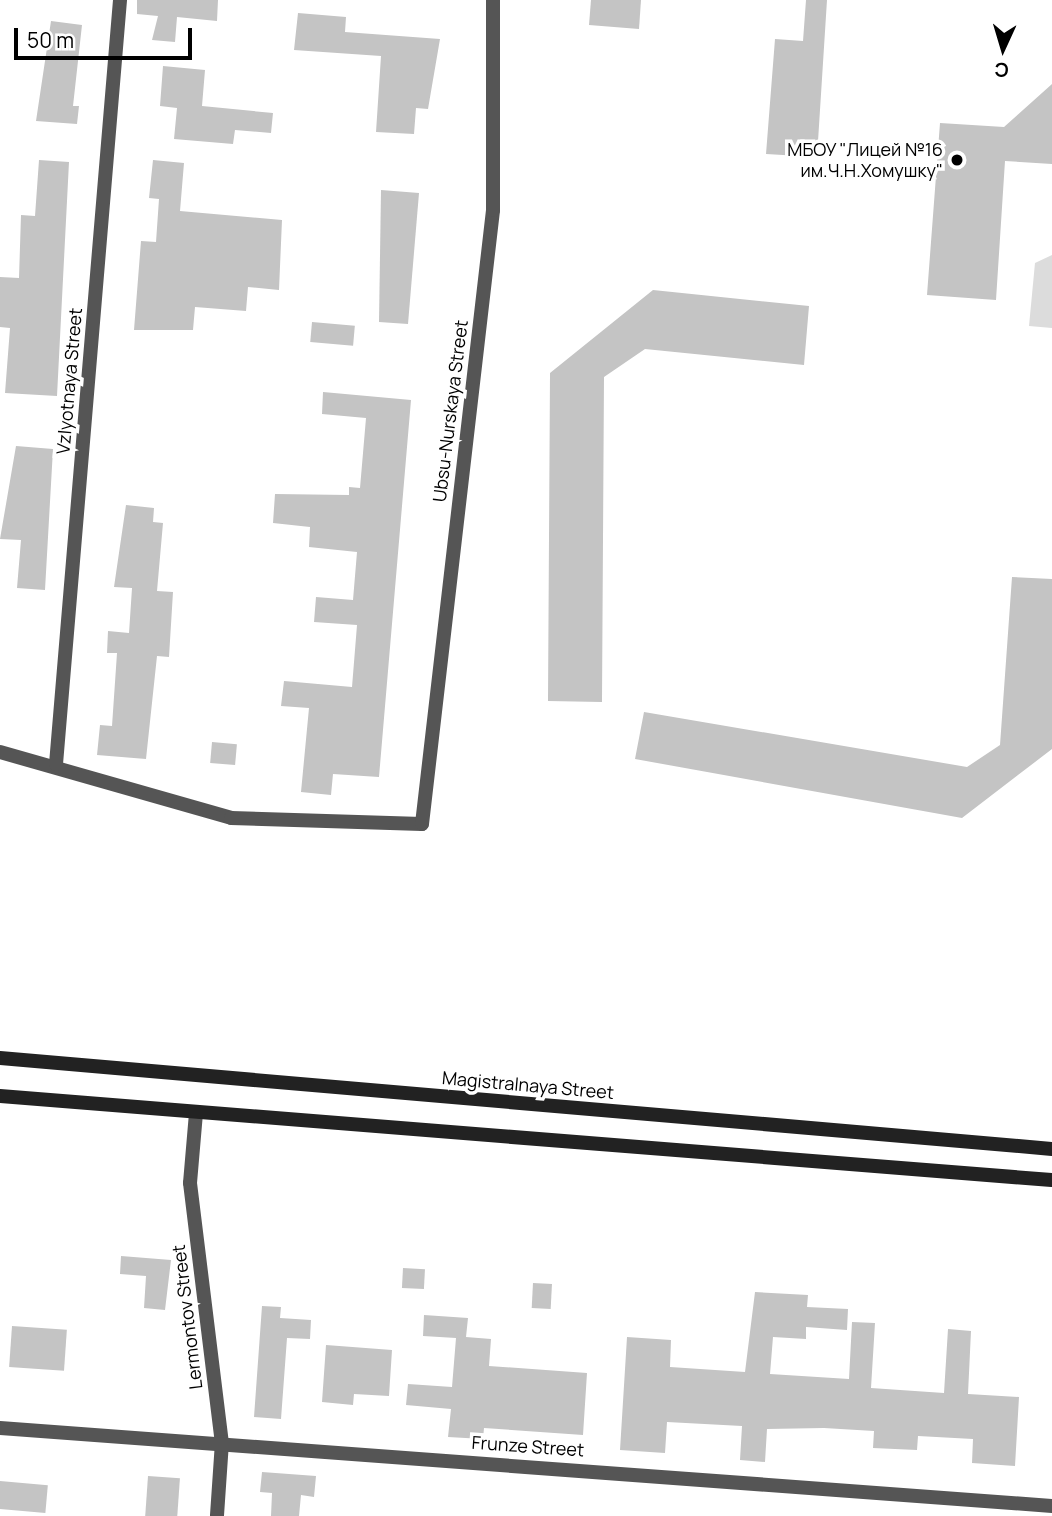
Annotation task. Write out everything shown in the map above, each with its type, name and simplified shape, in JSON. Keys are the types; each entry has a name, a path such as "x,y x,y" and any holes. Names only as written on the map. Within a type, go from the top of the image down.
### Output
{"main road":[{"name":"Magistralnaya Street","path":"0,1058 1052,1149"},
{"path":"0,1096 1052,1180"}],"street":[{"name":"Vzlyotnaya Street","path":"56,764 120,0"},
{"name":"Ubsu-Nurskaya Street","path":"56,764 231,818 422,824 493,210 493,0"},
{"path":"0,752 56,764"},
{"name":"Lermontov Street","path":"196,1113 190,1183 222,1442 217,1516"},
{"name":"Frunze Street","path":"0,1428 222,1442 1052,1506"}],"shaded area":[{"path":"1052,255 1052,328 1029,326 1035,263"}],"building":[{"path":"137,0 218,0 217,21 177,17 175,42 152,40 158,16 137,14"},
{"path":"591,0 641,0 639,29 589,25"},
{"path":"806,0 827,0 817,157 766,154 775,39 803,41"},
{"path":"298,13 346,17 345,32 440,39 428,109 416,108 414,134 376,132 381,56 294,50"},
{"path":"51,21 82,25 73,106 79,106 77,124 36,121"},
{"path":"163,66 205,70 202,106 273,113 271,133 235,130 233,144 174,139 177,108 160,106"},
{"path":"1052,84 1052,164 1005,161 996,300 927,295 940,123 1004,127"},
{"path":"39,160 69,162 57,396 5,393 10,328 0,327 0,277 19,278 21,215 35,216"},
{"path":"153,160 184,163 180,211 282,220 279,290 248,287 246,311 195,307 193,330 134,330 141,241 156,242 159,199 149,198"},
{"path":"381,190 419,193 408,324 379,322"},
{"path":"653,290 809,306 804,365 645,349 604,377 602,702 548,701 550,373"},
{"path":"312,322 355,326 353,346 310,342"},
{"path":"323,392 411,400 379,777 333,774 331,795 301,792 309,708 281,706 284,681 352,687 357,625 314,622 316,597 353,600 357,552 309,547 310,527 273,523 275,494 349,495 349,487 360,488 366,418 322,414"},
{"path":"16,446 53,449 45,590 17,588 21,540 0,539"},
{"path":"126,505 154,508 153,522 163,523 157,591 173,592 169,657 157,656 146,759 97,755 100,725 112,726 117,653 107,653 108,631 129,633 132,588 114,587"},
{"path":"1012,577 1052,579 1052,749 962,818 635,759 644,712 967,767 1000,745"},
{"path":"212,742 237,744 235,765 210,763"},
{"path":"121,1256 171,1260 165,1310 144,1308 146,1276 120,1274"},
{"path":"403,1268 425,1269 424,1289 402,1288"},
{"path":"533,1283 552,1284 551,1309 532,1308"},
{"path":"755,1292 808,1295 807,1307 848,1309 847,1330 806,1327 806,1339 773,1337 770,1374 849,1379 852,1322 875,1323 871,1388 944,1393 948,1329 971,1331 968,1394 1019,1397 1015,1466 972,1463 973,1439 918,1436 917,1450 873,1448 874,1431 824,1428 767,1429 765,1462 740,1460 742,1426 667,1422 665,1453 620,1450 627,1337 671,1340 670,1367 745,1372"},
{"path":"262,1306 281,1307 280,1318 311,1320 310,1339 287,1338 281,1419 254,1417"},
{"path":"424,1315 468,1318 466,1337 491,1339 489,1366 587,1373 583,1435 484,1428 483,1439 448,1437 451,1409 406,1405 408,1384 452,1387 456,1338 423,1336"},
{"path":"12,1326 67,1330 64,1371 9,1367"},
{"path":"326,1345 392,1350 389,1396 354,1394 353,1405 322,1402"},
{"path":"262,1472 316,1476 314,1497 301,1495 299,1516 271,1516 272,1493 260,1492"},
{"path":"148,1476 180,1478 177,1516 145,1516"},
{"path":"0,1481 48,1485 45,1513 0,1509"}],"place":[{"name":"МБОУ \"Лицей №16 им.Ч.Н.Хомушку\"","path":"957,160"}]}
